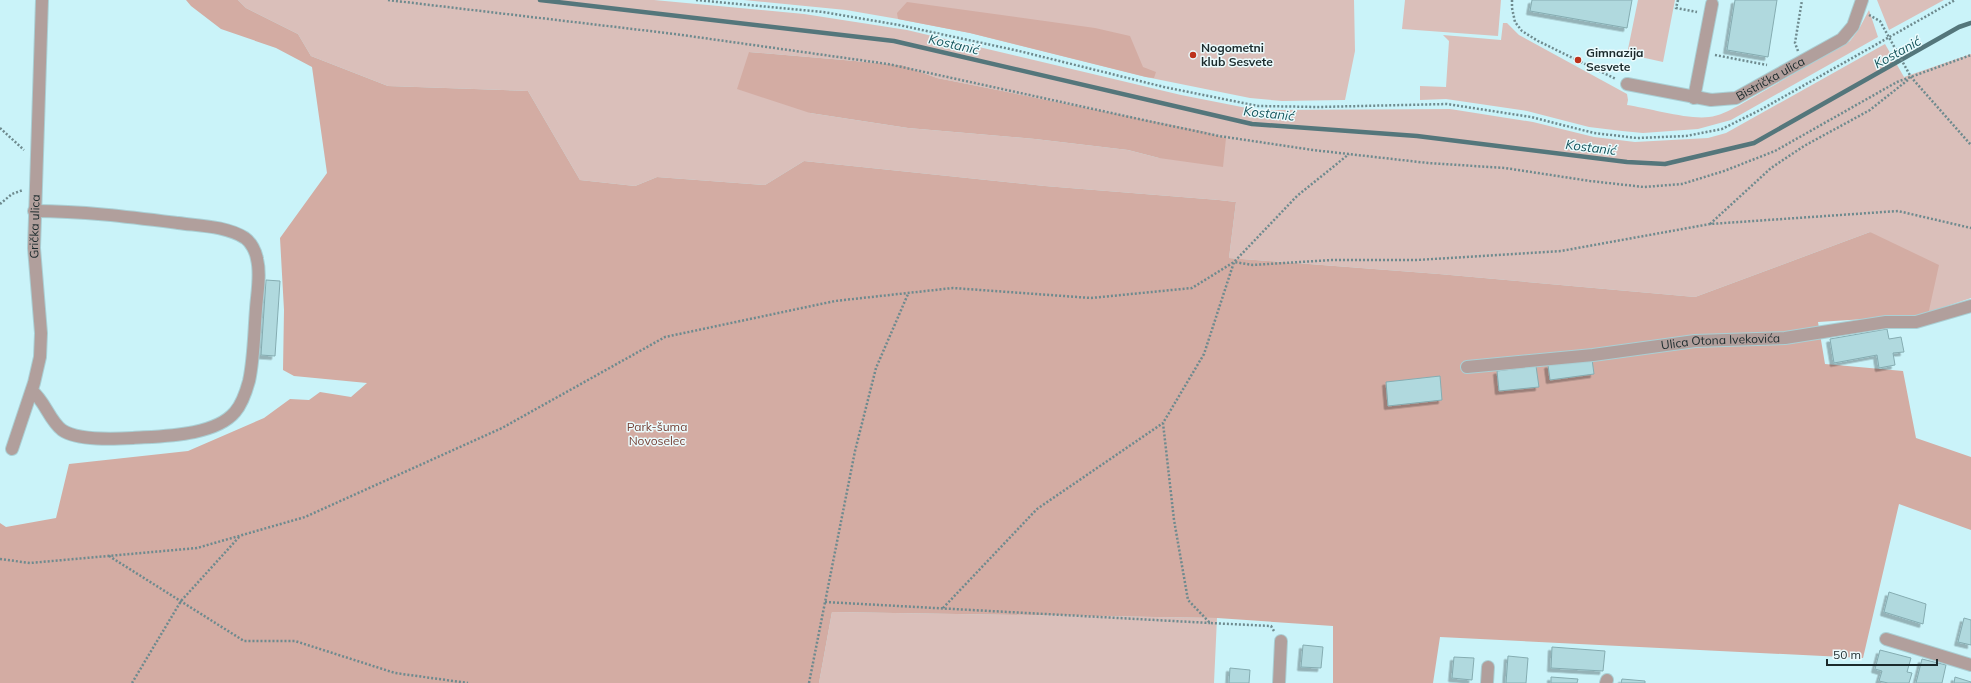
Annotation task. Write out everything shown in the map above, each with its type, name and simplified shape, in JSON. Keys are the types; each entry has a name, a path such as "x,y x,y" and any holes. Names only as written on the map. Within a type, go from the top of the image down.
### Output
{"street":[{"name":"Grička ulica","path":"12,449 32,391 40,357 41,333 34,248 34,211 42,0"},
{"name":"Bistrička ulica","path":"1627,84 1694,98 1711,100 1736,98 1842,38 1853,26 1862,0"},
{"path":"1694,98 1711,9"},
{"path":"32,391 37,395 52,420 62,430 73,436 126,438 163,436 201,430 215,426 226,420 235,412 242,400 249,380 258,280 258,260 254,249 247,239 236,233 215,228 114,216 63,211 34,211"},
{"name":"Ulica Otona Ivekovića","path":"1467,367 1593,355 1695,340 1785,338 1886,322 1916,322 1971,306"},
{"path":"1886,639 1971,665"},
{"path":"1279,683 1281,641"},
{"path":"1487,683 1488,667"}],"path":[{"path":"388,0 675,34 888,64 1205,133 1349,154 1428,163 1506,168 1590,181 1644,187 1682,184 1724,171 1776,151 1897,82 1971,55"},
{"path":"696,0 823,12 899,25 1019,51 1164,87 1258,106 1318,107 1446,104 1530,117 1594,133 1637,138 1686,136 1722,129 1762,109 1955,0"},
{"path":"1512,0 1512,8 1516,22 1522,31 1538,41 1627,84"},
{"path":"1678,0 1676,8 1711,9"},
{"path":"1798,52 1795,43 1802,0"},
{"path":"1859,12 1880,21 1892,40 1911,77 1971,145"},
{"path":"1703,52 1771,66"},
{"path":"1710,224 1771,168 1804,146 1870,110 1911,77"},
{"path":"0,128 36,161"},
{"path":"0,559 30,563 197,548 305,517 502,428 665,337 835,301 953,288 1091,298 1192,288 1234,262 1296,196 1349,154"},
{"path":"0,204 12,194 35,187"},
{"path":"1234,262 1253,265 1332,260 1417,260 1561,251 1618,239 1710,224 1898,211 1971,228"},
{"path":"942,609 1037,509 1163,423 1204,354 1234,262"},
{"path":"809,683 855,451 876,368 908,293"},
{"path":"1163,423 1174,520 1188,600 1210,623"},
{"path":"132,683 181,601 240,535"},
{"path":"109,556 244,641 295,641 395,673 468,683"},
{"path":"824,602 1271,626 1281,641"}],"shaded area":[{"path":"238,0 654,0 804,14 907,30 1181,95 1257,110 1450,109 1533,122 1594,137 1635,142 1708,138 1726,133 1885,44 1904,77 1971,54 1971,298 1944,307 1928,315 1870,232 1695,297 1439,274 1229,258 1236,202 1219,200 1045,186 804,161 765,185 657,177 635,186 580,180 528,91 388,86 311,56 298,34 246,8","holes":["749,52 902,65 937,78 1204,131 1226,138 1159,158 1128,150 1035,139 908,128 810,113"]},
{"name":"Nogometni klub Sesvete","path":"744,0 1354,0 1355,51 1345,100 1282,101 1250,98 1146,77 970,33 898,19 846,10"},
{"path":"1405,0 1501,0 1498,36 1402,29"},
{"path":"1638,0 1675,0 1663,62 1627,54"},
{"path":"1877,0 1944,0 1889,30"},
{"path":"1869,10 1878,37 1731,120 1698,129 1643,133 1622,131 1589,127 1527,111 1446,99 1420,100 1420,86 1446,87 1449,41 1443,35 1501,40 1503,23 1507,23 1519,35 1627,94 1627,105 1691,117 1713,116 1724,113 1738,106 1850,41 1859,29"},
{"path":"832,612 1217,618 1214,683 819,683"}],"green space":[{"name":"Park-šuma Novoselec","path":"186,0 238,0 246,8 298,34 311,56 388,86 528,91 580,180 635,186 657,177 765,185 804,161 1045,186 1219,200 1236,202 1229,258 1439,274 1695,297 1870,232 1939,265 1928,315 1818,322 1825,364 1903,371 1916,438 1971,457 1971,530 1899,504 1863,658 1440,637 1433,683 1333,683 1333,626 1217,618 832,612 819,683 0,683 0,523 6,527 56,518 69,464 188,451 264,418 290,399 309,400 320,392 351,397 367,383 294,376 283,370 284,310 280,238 327,173 312,67 276,48 221,29 191,6"},
{"path":"907,2 1095,28 1130,36 1143,67 1156,72 1154,78 1146,77 970,33 898,19 897,13"},
{"path":"749,52 902,65 937,78 1204,131 1226,138 1223,167 1159,158 1128,150 1035,139 908,128 810,113 737,89"}],"building":[{"path":"1532,0 1632,0 1627,28 1530,11"},
{"path":"1735,0 1777,0 1768,57 1727,50"},
{"path":"266,280 280,281 275,356 261,355"},
{"path":"1887,329 1889,339 1901,337 1904,352 1893,353 1895,365 1879,368 1877,355 1834,363 1830,339"},
{"path":"1592,359 1594,374 1550,380 1548,365"},
{"path":"1536,366 1539,387 1499,391 1497,371"},
{"path":"1440,376 1442,400 1388,406 1386,382"},
{"path":"1889,592 1926,604 1923,624 1884,612"},
{"path":"1964,618 1971,620 1971,645 1958,642"},
{"path":"1303,645 1323,647 1321,668 1301,667"},
{"path":"1552,647 1605,651 1603,671 1551,668"},
{"path":"1880,650 1911,658 1907,672 1912,673 1909,683 1888,683 1879,681 1882,671 1875,669"},
{"path":"1508,656 1528,658 1526,683 1506,683"},
{"path":"1454,657 1474,658 1472,680 1452,678"},
{"path":"1922,659 1946,665 1942,683 1916,683"},
{"path":"1230,668 1250,670 1249,683 1229,683"},
{"path":"1551,677 1578,679 1577,683 1551,683"},
{"path":"1955,677 1971,682 1971,683 1954,683"},
{"path":"1622,679 1645,681 1645,683 1621,683"}],"waterway":[{"name":"Kostanić","path":"540,0 894,41 1252,124 1417,136 1627,162 1665,164 1754,143 1959,27 1971,23"}],"place":[{"name":"Nogometni klub Sesvete","path":"1193,55"},
{"name":"Gimnazija Sesvete","path":"1578,60"}]}
